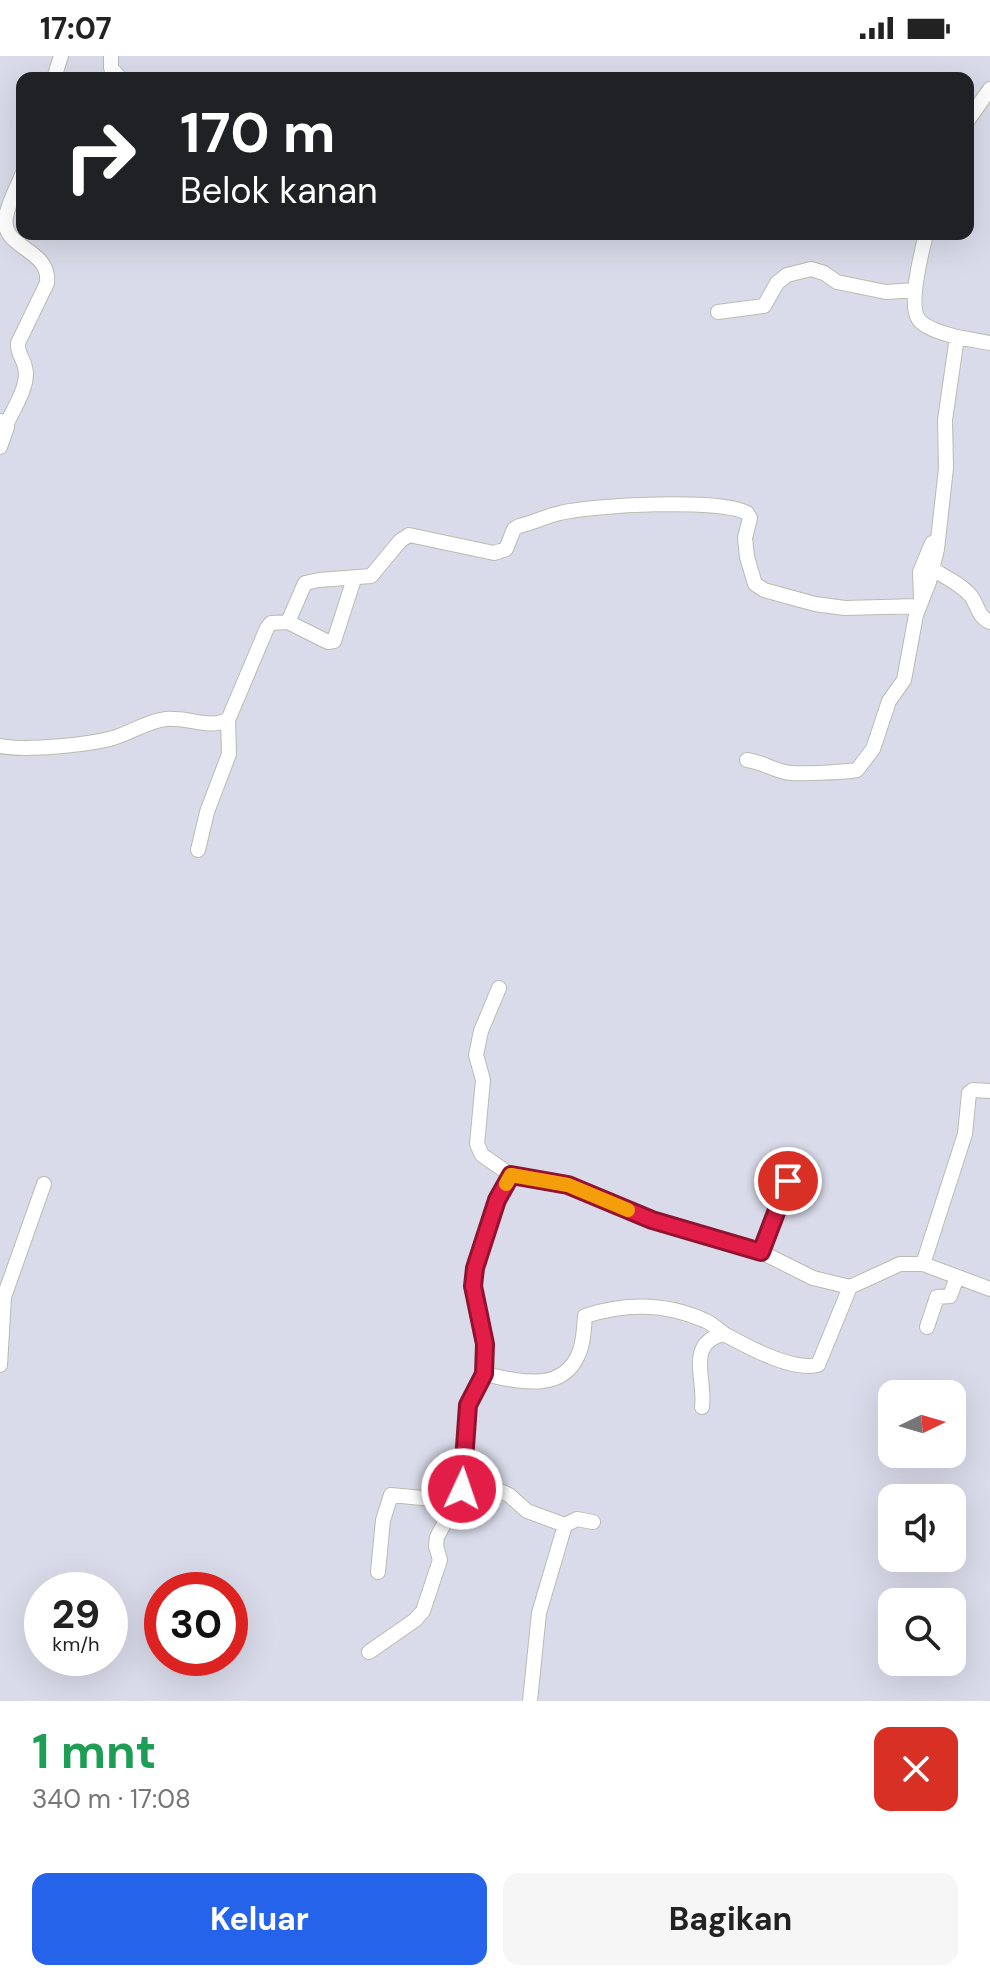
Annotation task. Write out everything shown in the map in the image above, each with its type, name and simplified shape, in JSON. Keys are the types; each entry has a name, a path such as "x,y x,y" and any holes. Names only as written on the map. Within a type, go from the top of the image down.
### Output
{"street":[{"path":"974,112 990,89"},
{"path":"0,447 3,422 26,376 18,343 48,275 30,250 8,235 5,219 16,191"},
{"path":"925,240 915,290 918,319 938,331 990,343"},
{"path":"718,312 764,306 777,283 787,275 811,269 837,282 886,292 915,290"},
{"path":"747,760 762,762 792,774 815,771 841,773 862,766 873,749 889,701 904,680 920,604 932,569 940,528 946,468 945,420 957,337"},
{"path":"288,622 305,583 371,576 400,541 409,535 494,553 506,549 514,529 558,513 642,506 717,505 747,513 750,518 745,538 747,557 755,584 764,590 815,604 845,608 920,604"},
{"path":"920,604 920,572 940,528"},
{"path":"932,569 965,590 981,617 990,622"},
{"path":"198,850 207,812 229,754 228,720 267,628 271,623 288,622 328,642 334,641 354,579"},
{"path":"0,746 81,744 114,738 166,719 211,724 228,720"},
{"path":"499,988 481,1031 476,1055 483,1084 477,1144 482,1155 511,1175 568,1185 652,1220 761,1252 813,1278 850,1287 900,1264 923,1264 990,1289"},
{"path":"923,1264 965,1134 969,1093 973,1090 990,1091"},
{"path":"369,1652 423,1611 440,1560 437,1537 453,1501 462,1489 468,1405 484,1374 485,1344 473,1286 475,1268 497,1200 511,1175"},
{"path":"761,1252 788,1181"},
{"path":"0,1365 2,1299 44,1184"},
{"path":"927,1327 937,1297 950,1296 957,1277"},
{"path":"484,1374 542,1383 563,1373 579,1354 585,1316 641,1305 661,1307 707,1321 724,1334 791,1365 818,1365 850,1287"},
{"path":"702,1407 704,1392 699,1363 703,1347 710,1337 724,1334"},
{"path":"464,1475 509,1495 527,1511 565,1525 577,1519 593,1522"},
{"path":"378,1572 383,1520 391,1495 453,1501"},
{"path":"530,1701 539,1613 565,1525"}],"slow traffic":[{"path":"506,1184 511,1175 568,1185 628,1210"}],"route":[{"path":"462,1489 468,1405 484,1374 485,1344 476,1310 473,1286 475,1268 497,1200 511,1175 568,1185 652,1220 761,1252 788,1181"}]}
